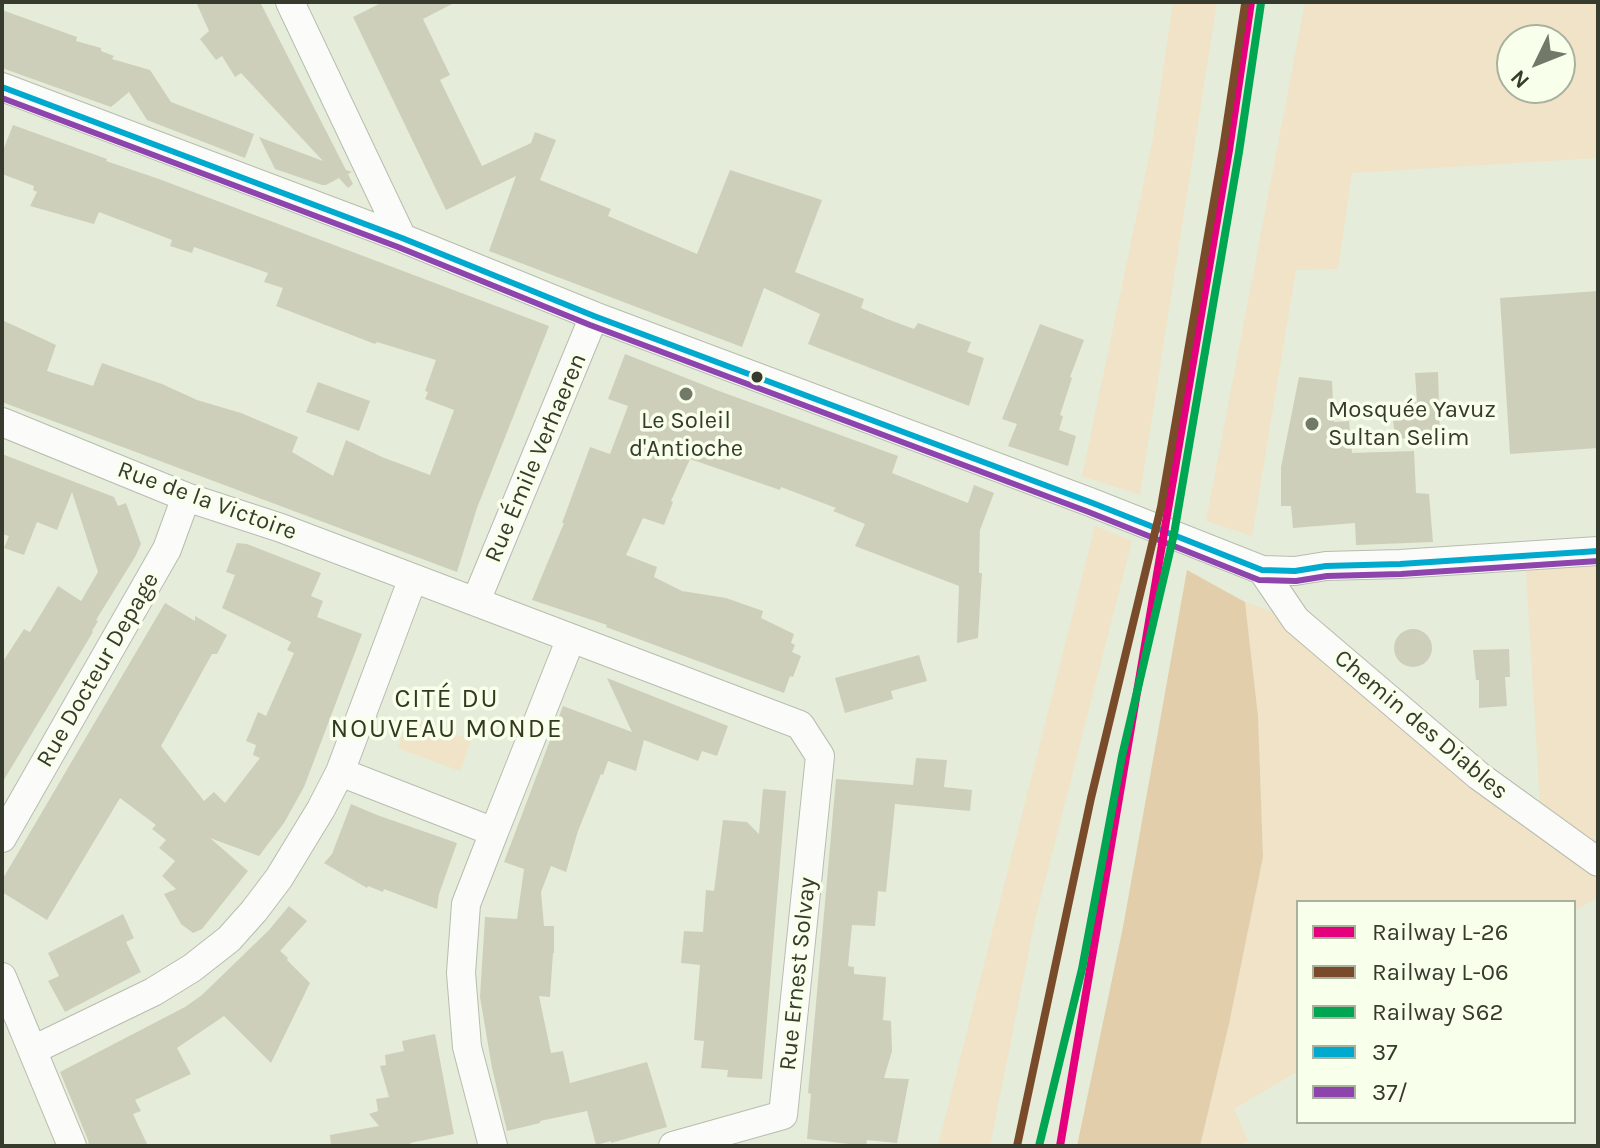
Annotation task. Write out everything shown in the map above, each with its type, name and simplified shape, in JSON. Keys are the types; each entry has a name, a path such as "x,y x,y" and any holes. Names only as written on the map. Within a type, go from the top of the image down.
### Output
{"street":[{"path":"290,2 402,238"},
{"path":"2,87 1254,567 1295,571 1326,566 1598,551"},
{"name":"Rue Émile Verhaeren","path":"476,601 594,316"},
{"name":"Rue de la Victoire","path":"2,422 186,497 281,528 571,638"},
{"name":"Rue Docteur Depage","path":"2,838 167,549 186,497"},
{"name":"Chemin des Diables","path":"1254,567 1296,620 1479,776 1598,862"},
{"path":"33,1050 153,992 192,968 229,939 254,911 279,878 340,772 413,578"},
{"path":"493,1146 467,1047 461,973 466,904 571,638"},
{"name":"Rue Ernest Solvay","path":"571,638 800,725 820,756 783,1115 673,1146"},
{"path":"340,772 494,832"},
{"path":"2,977 72,1146"}],"shaded area":[{"path":"1173,2 1217,2 1140,495 1082,476 1153,138"},
{"path":"1305,2 1598,2 1598,158 1352,173 1338,269 1296,270 1252,536 1206,521"},
{"path":"1095,526 1132,541 1035,920 990,1146 938,1146"},
{"path":"1598,551 1598,897 1576,910 1576,900 1296,900 1296,1072 1234,1109 1248,1140 1238,1146 1200,1146 1263,857 1258,716 1245,602 1296,620 1541,820 1525,556"},
{"path":"1187,570 1245,602 1258,716 1263,857 1200,1146 1077,1146 1123,927"},
{"path":"409,717 471,740 460,771 398,748"}],"building":[{"path":"196,2 260,2 346,170 352,172 348,174 353,184 348,188 339,178 322,185 275,169 259,137 323,161 241,73 235,77 222,56 216,60 200,39 209,31"},
{"path":"383,2 456,2 423,19 450,75 440,80 482,166 531,143 535,132 556,140 540,180 611,209 608,216 697,254 730,170 822,200 795,272 864,299 861,308 887,319 914,329 918,323 971,342 967,352 984,358 969,406 808,344 820,314 764,288 742,347 489,251 516,176 446,210 353,17"},
{"path":"2,10 77,37 76,41 101,48 101,51 114,56 112,59 150,70 171,102 254,134 245,158 147,120 129,92 111,107 2,68"},
{"path":"13,125 549,326 477,508 457,572 2,402 2,320 56,345 47,371 93,386 102,363 197,400 241,413 298,437 292,452 333,476 346,440 430,475 454,410 425,399 436,360 377,342 375,344 276,306 283,288 264,282 268,273 194,247 192,253 170,246 172,240 99,212 94,224 30,206 37,192 33,190 34,186 2,174 2,153"},
{"path":"1598,291 1598,448 1510,454 1500,298"},
{"path":"1040,324 1084,340 1060,415 1063,416 1059,430 1076,436 1068,466 1008,446 1017,424 1002,419"},
{"path":"625,354 898,456 892,473 968,503 974,485 994,493 980,530 979,573 982,573 978,638 957,643 959,586 855,546 865,524 833,511 836,508 781,487 780,490 690,459 664,525 643,518 626,555 657,567 654,577 682,591 726,598 763,611 761,618 794,634 792,652 801,656 784,693 607,625 532,600 564,523 590,447 610,454 628,406 608,399"},
{"path":"1438,372 1440,437 1395,439 1392,410 1417,402 1415,373"},
{"path":"1299,377 1332,381 1334,422 1349,421 1352,453 1414,451 1416,493 1429,494 1433,542 1356,545 1355,523 1293,528 1291,506 1281,506 1281,467"},
{"path":"318,382 370,401 359,431 306,412"},
{"path":"2,454 114,497 118,506 126,503 141,544 96,620 93,632 2,783 2,663 24,629 30,632 58,586 81,601 98,572 72,492 57,530 37,522 24,555 4,548 9,536 2,534"},
{"path":"237,543 247,544 321,573 311,596 323,601 317,617 362,634 304,787 284,823 259,856 210,838 248,871 202,929 193,933 181,924 164,894 176,889 162,876 175,861 159,848 166,840 152,829 156,825 120,798 47,920 2,892 2,880 165,603 227,635 217,654 212,654 161,746 204,801 214,792 225,803 260,758 253,755 256,745 246,741 258,712 266,716 294,653 287,650 291,642 222,608 235,575 226,572"},
{"path":"1413,629 1427,634 1432,648 1427,662 1413,667 1399,662 1394,648 1399,634"},
{"path":"1509,649 1510,677 1505,677 1507,706 1479,708 1479,680 1476,680 1473,650"},
{"path":"919,655 927,681 891,691 893,699 845,713 835,678"},
{"path":"607,678 728,726 717,756 702,751 698,761 644,740 636,771 608,761 578,831 566,872 551,866 541,892 544,926 554,926 550,997 539,996 551,1053 563,1051 570,1083 647,1062 667,1127 596,1145 587,1111 507,1131 480,997 485,917 517,919 524,869 504,862 563,706 632,732"},
{"path":"916,758 947,760 944,787 972,790 970,811 895,804 886,892 878,891 875,926 852,925 848,966 854,967 854,974 886,977 883,1020 891,1021 892,1051 884,1078 909,1079 897,1143 867,1140 866,1146 807,1139 811,1094 808,1093 836,779 913,785"},
{"path":"763,789 786,791 762,1079 727,1077 728,1070 701,1068 704,1041 694,1040 700,965 681,963 684,931 703,932 706,890 714,891 723,820 747,822 759,834"},
{"path":"351,804 457,843 439,894 437,909 384,889 383,892 367,888 324,863 332,854"},
{"path":"289,906 307,921 280,951 310,983 271,1063 224,1016 177,1048 191,1074 135,1100 141,1111 133,1114 148,1146 89,1146 60,1072 185,1007 202,995 269,930"},
{"path":"123,914 134,938 126,942 141,972 65,1012 48,981 59,976 48,953"},
{"path":"435,1034 454,1134 410,1143 411,1146 331,1146 330,1135 379,1126 369,1114 378,1111 376,1099 389,1097 380,1066 386,1065 385,1055 404,1051 402,1041"}],"rail line":[{"name":"L-26","path":"1060,1146 1229,150 1251,2"},
{"name":"S62","path":"1039,1146 1082,969 1122,756 1174,534 1261,3"},
{"name":"L-06","path":"1017,1146 1091,798 1161,507 1245,4"}],"transit line":[{"name":"37","path":"2,87 1262,570 1295,571 1326,566 1598,551"},
{"name":"37/","path":"2,98 398,247 590,325 1086,511 1259,580 1296,581 1327,576 1598,561"}],"place":[{"name":"Le Soleil d'Antioche","path":"686,394"},
{"name":"Mosquée Yavuz Sultan Selim","path":"1312,424"}],"district":[{"name":"CITÉ DU NOUVEAU MONDE","path":"447,715"}]}
